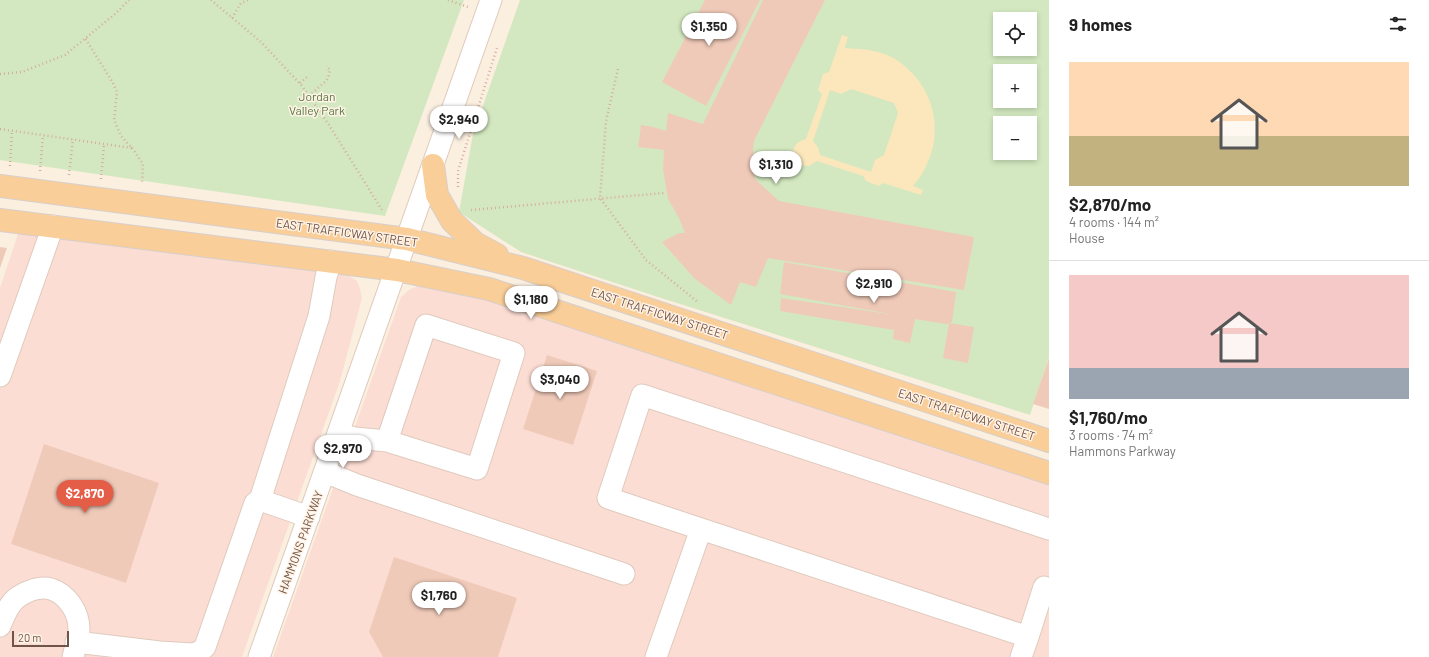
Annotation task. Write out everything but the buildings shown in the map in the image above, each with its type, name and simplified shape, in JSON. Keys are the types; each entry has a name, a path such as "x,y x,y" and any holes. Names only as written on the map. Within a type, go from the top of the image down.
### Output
{"main road":[{"path":"433,165 437,195 452,221 475,243 523,268"},
{"name":"EAST TRAFFICWAY STREET","path":"5,178 407,239 523,268 1049,441"},
{"path":"0,220 396,270 489,289 1049,473"}],"street":[{"name":"HAMMONS PARKWAY","path":"259,657 491,0"},
{"path":"0,376 53,226"},
{"path":"0,626 6,613 17,598 33,589 50,588 66,597 75,610 79,629 75,650 192,654 199,652 205,647 252,508 255,503 260,500 319,316 326,277 331,261"},
{"path":"338,433 355,438 387,441 477,469 514,353 426,325 387,441"},
{"path":"1028,637 608,498 642,396 1049,529"},
{"path":"325,472 624,574"},
{"path":"260,500 309,517"},
{"path":"656,657 701,529"},
{"path":"1021,657 1047,583"}],"path":[{"path":"0,74 22,72 65,55 115,14 129,0"},
{"path":"211,0 261,42 300,83 329,125 382,210"},
{"path":"232,18 241,4 248,0"},
{"path":"448,0 468,8"},
{"path":"85,38 117,92 114,120 121,136 132,148 143,164 142,188"},
{"path":"458,191 458,171 498,45"},
{"path":"309,96 328,78 330,70 326,66"},
{"path":"618,69 606,121 600,198 646,260 705,308"},
{"path":"300,83 308,76"},
{"path":"0,129 132,148"},
{"path":"5,178 12,131"},
{"path":"39,174 43,135"},
{"path":"69,178 73,139"},
{"path":"101,182 104,144"},
{"path":"467,211 664,193"}],"shaded area":[{"path":"19,231 343,272 357,281 362,298 340,381 242,657 0,657 0,288"},
{"path":"418,286 454,288 1049,483 1049,657 273,657 401,297 409,290"}],"green space":[{"name":"Jordan Valley Park","path":"0,0 464,0 385,216 0,160"},
{"path":"520,0 1049,0 1049,357 1030,415 521,252 459,212 473,134"}],"sand":[{"path":"842,35 848,37 845,48 877,52 889,56 905,66 914,75 930,102 934,116 935,131 929,160 913,186 923,190 921,195 883,183 879,186 866,181 863,176 817,161 809,166 799,165 793,158 793,151 797,143 806,139 822,94 818,90 823,74 829,72","holes":["851,89 894,103 898,113 884,155 875,160 871,172 820,155 818,147 813,141 830,90 841,94"]}]}
